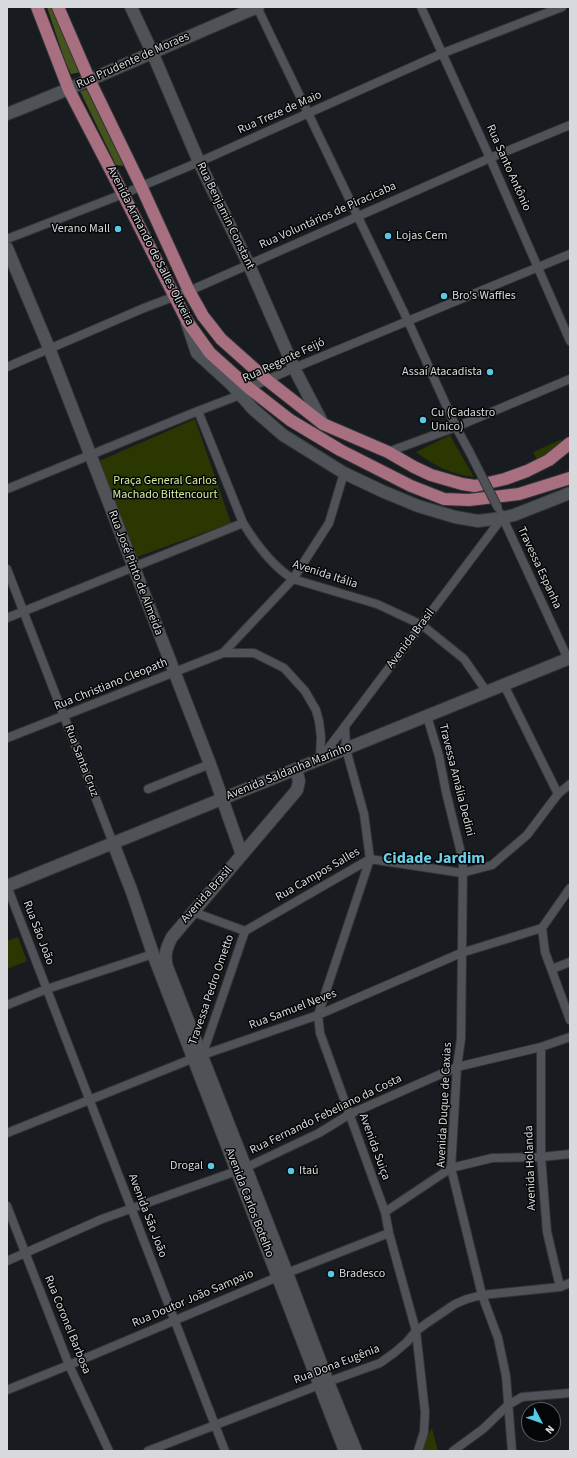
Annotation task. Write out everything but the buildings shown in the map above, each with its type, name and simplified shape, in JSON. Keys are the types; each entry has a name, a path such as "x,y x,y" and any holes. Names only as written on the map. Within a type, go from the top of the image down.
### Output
{"main road":[{"name":"Avenida Armando de Salles Oliveira","path":"37,7 69,90 174,297 187,321 210,353 245,392 340,450 411,486 444,499 470,500 519,494 570,478"},
{"name":"Avenida Armando de Salles Oliveira","path":"58,7 90,81 189,291 203,316 221,338 267,380 323,424 388,452 414,468 431,475 475,486 527,472 549,460 570,443"}],"street":[{"name":"Rua Benjamin Constant","path":"131,7 199,162 249,264 294,368 323,424"},
{"name":"Rua Prudente de Moraes","path":"7,114 69,90 152,52 257,7"},
{"name":"Travessa Espanha","path":"257,7 408,321 456,426 500,513 569,659"},
{"name":"Rua Santo Antônio","path":"421,7 490,158 570,341"},
{"name":"Rua Treze de Maio","path":"7,239 123,194 199,162 442,53 562,7"},
{"name":"Rua Voluntários de Piracicaba","path":"7,367 49,348 189,291 490,158 570,125"},
{"name":"Rua José Pinto de Almeida","path":"7,248 49,348 89,456 210,764 242,855"},
{"name":"Rua Regente Feijó","path":"7,489 245,392 294,368 570,254"},
{"path":"388,452 570,380"},
{"path":"245,392 253,409 283,435 344,472 382,491 418,506 455,517 478,521 500,513 570,493"},
{"name":"Avenida Itália","path":"198,411 243,523 252,538 281,572 293,579 377,604 422,625 464,659 487,692"},
{"path":"223,653 293,579 329,523 344,472"},
{"name":"Avenida Brasil","path":"320,760 422,625 500,513"},
{"path":"7,618 243,523"},
{"name":"Rua Santa Cruz","path":"7,569 132,892 151,949"},
{"path":"223,653 254,653 284,668 305,690 316,710 319,721 321,737 320,760"},
{"name":"Rua Christiano Cleopath","path":"7,738 223,653"},
{"name":"Avenida Saldanha Marinho","path":"7,886 569,659"},
{"path":"504,685 558,794"},
{"name":"Travessa Amália Dedini","path":"427,716 439,756 463,861 462,873"},
{"path":"345,726 346,749 364,814 370,859"},
{"path":"148,789 210,764"},
{"name":"Avenida Brasil","path":"167,967 165,953 172,937 297,790 299,782 296,769"},
{"name":"Rua Campos Salles","path":"245,931 370,859 462,873 492,865 527,835 558,794 570,784"},
{"name":"Avenida Suiça","path":"370,859 318,1015 320,1033 385,1212 389,1233 416,1331 425,1412 424,1432 418,1451"},
{"name":"Avenida Duque de Caxias","path":"462,873 461,1039 457,1067 451,1168 482,1295 498,1338 506,1376 512,1451"},
{"name":"Rua São João","path":"7,886 47,989"},
{"path":"570,888 542,928 545,952 570,1020"},
{"path":"193,912 245,931"},
{"name":"Rua Samuel Neves","path":"7,1133 198,1057 318,1015 461,953 542,928"},
{"name":"Travessa Pedro Ometto","path":"198,1057 245,931"},
{"path":"7,1005 151,949 168,945"},
{"path":"151,949 167,967"},
{"name":"Avenida Carlos Botelho","path":"151,949 198,1057"},
{"path":"552,969 570,962"},
{"name":"Avenida Carlos Botelho","path":"167,967 198,1057 324,1383 356,1451"},
{"name":"Avenida São João","path":"47,989 175,1319 214,1426 225,1451"},
{"name":"Rua Fernando Febeliano da Costa","path":"7,1261 102,1219 241,1170 319,1133 350,1114 457,1067 542,1047 570,1037"},
{"name":"Avenida Holanda","path":"542,1047 541,1157 547,1232 560,1286"},
{"path":"385,1212 451,1168 492,1158 541,1157 570,1154"},
{"name":"Rua Coronel Barbosa","path":"7,1206 69,1365 109,1451"},
{"name":"Rua Doutor João Sampaio","path":"7,1390 282,1275 389,1233"},
{"name":"Rua Dona Eugênia","path":"148,1451 380,1363 388,1359 407,1342 416,1331 455,1304 467,1299 482,1295 560,1286 570,1283"},
{"name":"Avenida Carlos Botelho","path":"324,1383 345,1451"},
{"path":"453,1451 483,1429 508,1405 522,1397 570,1394"}],"green space":[{"path":"47,7 53,7 81,72 71,74 65,61"},
{"path":"89,89 125,166 116,165 80,91"},
{"name":"Praça General Carlos Machado Bittencourt","path":"195,419 231,523 137,557 99,461"},
{"path":"450,435 474,477 443,469 416,452"},
{"path":"562,439 555,450 537,460 533,452"},
{"path":"18,937 27,961 7,969 7,941"},
{"path":"432,1428 438,1451 421,1451 424,1443"}],"place":[{"name":"Verano Mall","path":"118,229"},
{"name":"Lojas Cem","path":"388,236"},
{"name":"Bro's Waffles","path":"444,296"},
{"name":"Assaí Atacadista","path":"490,372"},
{"name":"Cu (Cadastro Unico)","path":"423,420"},
{"name":"Drogal","path":"211,1166"},
{"name":"Itaú","path":"291,1171"},
{"name":"Bradesco","path":"331,1274"}],"district":[{"name":"Cidade Jardim","path":"434,859"}]}
